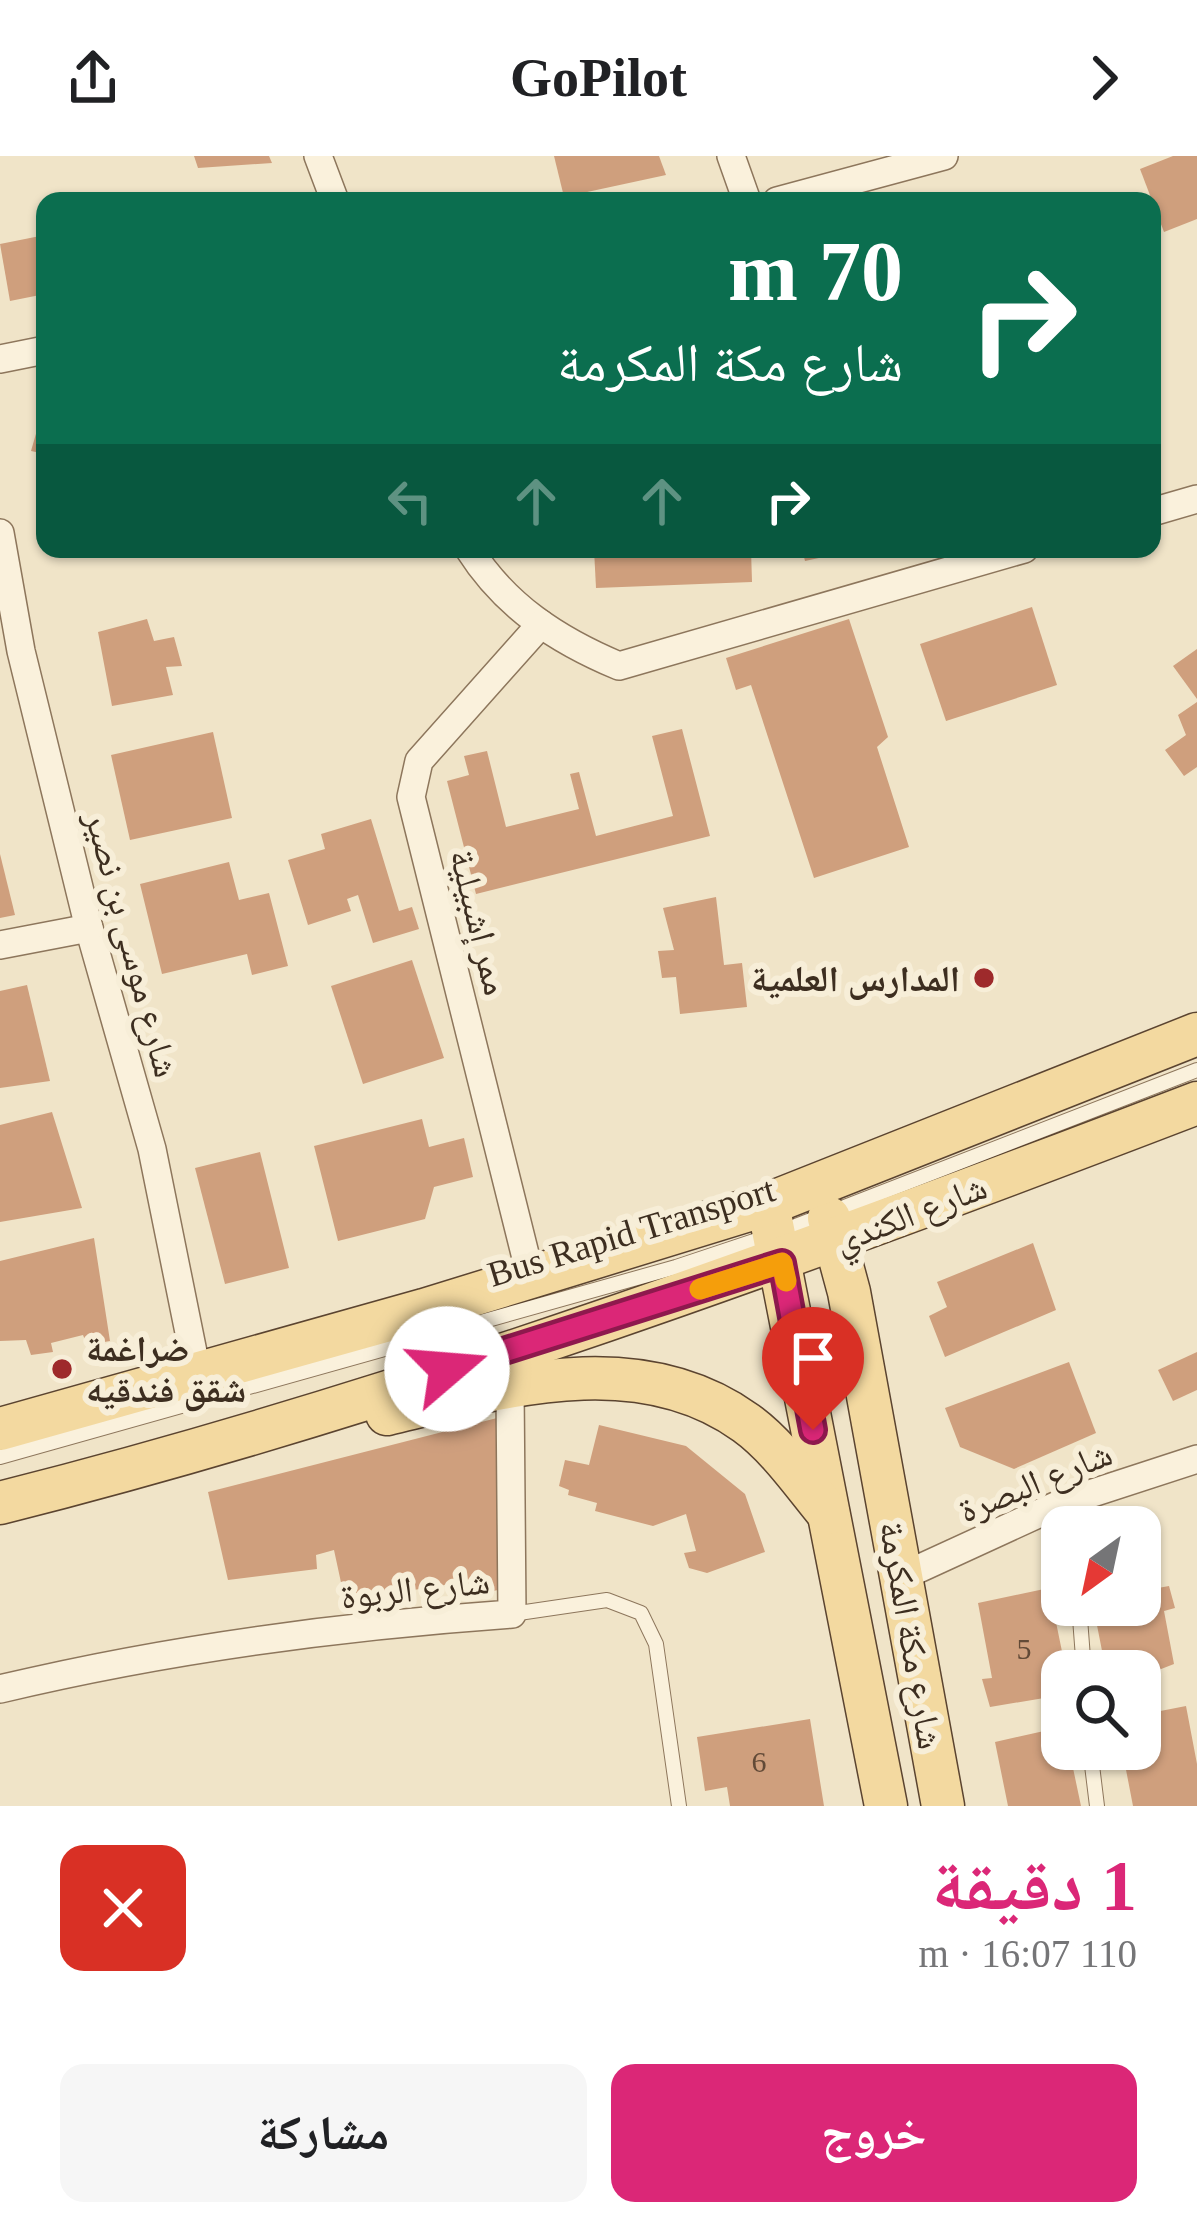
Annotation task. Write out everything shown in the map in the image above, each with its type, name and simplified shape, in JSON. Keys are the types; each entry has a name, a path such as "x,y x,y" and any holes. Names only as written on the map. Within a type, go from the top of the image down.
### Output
{"main road":[{"name":"شارع الكندي","path":"0,1503 249,1432 826,1210 1197,1034"},
{"name":"شارع الكندي","path":"0,1429 531,1278 774,1230 826,1210 1197,1103"},
{"name":"شارع مكة المكرمة","path":"826,1210 903,1576 943,1806"},
{"name":"شارع مكة المكرمة","path":"774,1230 886,1806"},
{"path":"249,1432 369,1418 510,1388 639,1377 698,1395 750,1426 828,1513"}],"street":[{"path":"319,156 332,192"},
{"path":"731,156 745,192"},
{"path":"810,192 944,156"},
{"path":"0,358 36,352"},
{"path":"1161,509 1197,499"},
{"name":"شارع موسى بن نصير","path":"0,533 10,654 152,1149 197,1372"},
{"path":"476,558 494,588 541,624 571,646 619,666 993,558"},
{"name":"ممر إشبيلية","path":"531,1278 411,797 419,761 541,624"},
{"path":"0,945 89,928"},
{"path":"510,1388 512,1614"},
{"name":"شارع البصرة","path":"1087,1506 1196,1464"},
{"name":"شارع البصرة","path":"903,1576 1041,1524"},
{"name":"شارع الربوة","path":"0,1689 67,1673 380,1624 512,1614"}],"lane":[{"name":"Bus Rapid Transport","path":"826,1210 1197,1052"},
{"name":"Bus Rapid Transport","path":"826,1210 1197,1070"},
{"name":"Bus Rapid Transport","path":"0,1446 774,1230"},
{"name":"Bus Rapid Transport","path":"0,1457 556,1304 774,1230"},
{"name":"شارع الربوة","path":"512,1614 608,1600 641,1612 656,1644 679,1806"},
{"path":"1093,1770 1097,1806"}],"building":[{"path":"194,156 269,156 272,163 198,168"},
{"path":"554,156 659,156 666,175 587,192 563,192"},
{"path":"1173,156 1197,156 1197,219 1164,232 1161,192 1149,192 1140,169"},
{"path":"36,237 36,296 10,301 0,244"},
{"path":"594,558 751,558 752,582 596,588"},
{"path":"1032,607 1057,685 946,721 920,644"},
{"path":"147,619 154,641 174,637 182,666 166,667 173,695 112,706 98,632"},
{"path":"849,619 888,737 877,747 909,847 814,878 751,685 736,690 726,658"},
{"path":"1197,649 1197,699 1173,666"},
{"path":"1197,702 1197,767 1184,776 1165,750 1186,735 1178,715"},
{"path":"682,729 710,836 476,894 447,781 469,775 464,756 487,751 506,827 579,809 570,774 579,772 596,836 673,816 652,736"},
{"path":"213,732 232,818 130,840 111,755"},
{"path":"371,819 399,911 412,907 419,929 373,943 358,895 347,899 351,911 308,925 288,860 325,849 321,834"},
{"path":"0,854 15,915 0,918"},
{"path":"229,862 239,900 269,893 288,966 252,975 247,954 162,974 140,884"},
{"path":"716,897 724,965 742,963 747,1007 680,1014 676,977 662,978 658,951 674,950 663,908"},
{"path":"412,960 444,1058 363,1084 331,986"},
{"path":"27,985 50,1081 0,1088 0,991"},
{"path":"52,1112 82,1208 0,1222 0,1125"},
{"path":"422,1119 429,1147 464,1138 473,1177 434,1187 425,1219 338,1241 314,1146"},
{"path":"260,1152 289,1268 225,1284 195,1168"},
{"path":"94,1238 110,1341 87,1345 83,1335 51,1343 53,1352 31,1355 26,1340 0,1341 0,1261"},
{"path":"1033,1243 1056,1310 945,1357 929,1316 947,1307 937,1282"},
{"path":"1197,1352 1197,1390 1173,1401 1158,1370"},
{"path":"1069,1362 1096,1433 1014,1469 960,1447 945,1408"},
{"path":"497,1418 498,1590 479,1594 478,1586 458,1589 457,1583 345,1601 334,1550 316,1555 317,1569 228,1580 208,1492"},
{"path":"599,1425 686,1446 745,1494 765,1552 707,1573 689,1568 684,1553 696,1551 686,1514 653,1526 595,1511 597,1503 568,1495 569,1490 559,1486 565,1460 589,1465"},
{"path":"1169,1586 1175,1608 1164,1611 1174,1664 1161,1669 1161,1650 1102,1650 1097,1626 1161,1626 1161,1587"},
{"path":"1041,1590 1041,1626 1057,1626 1062,1650 1041,1650 1041,1698 990,1707 982,1679 992,1678 978,1603"},
{"path":"1186,1706 1197,1764 1197,1806 1133,1806 1126,1770 1161,1770 1161,1711"},
{"path":"810,1719 824,1806 730,1806 727,1787 705,1791 697,1737"},
{"path":"1041,1732 1041,1770 1073,1770 1081,1806 1008,1806 995,1742"}],"slow traffic":[{"path":"700,1289 782,1263 786,1281"}],"place":[{"name":"المدارس العلمية","path":"984,978"},
{"name":"ضراغمة شقق فندقيه","path":"62,1369"}],"route":[{"path":"447,1369 782,1263 813,1430"}]}
